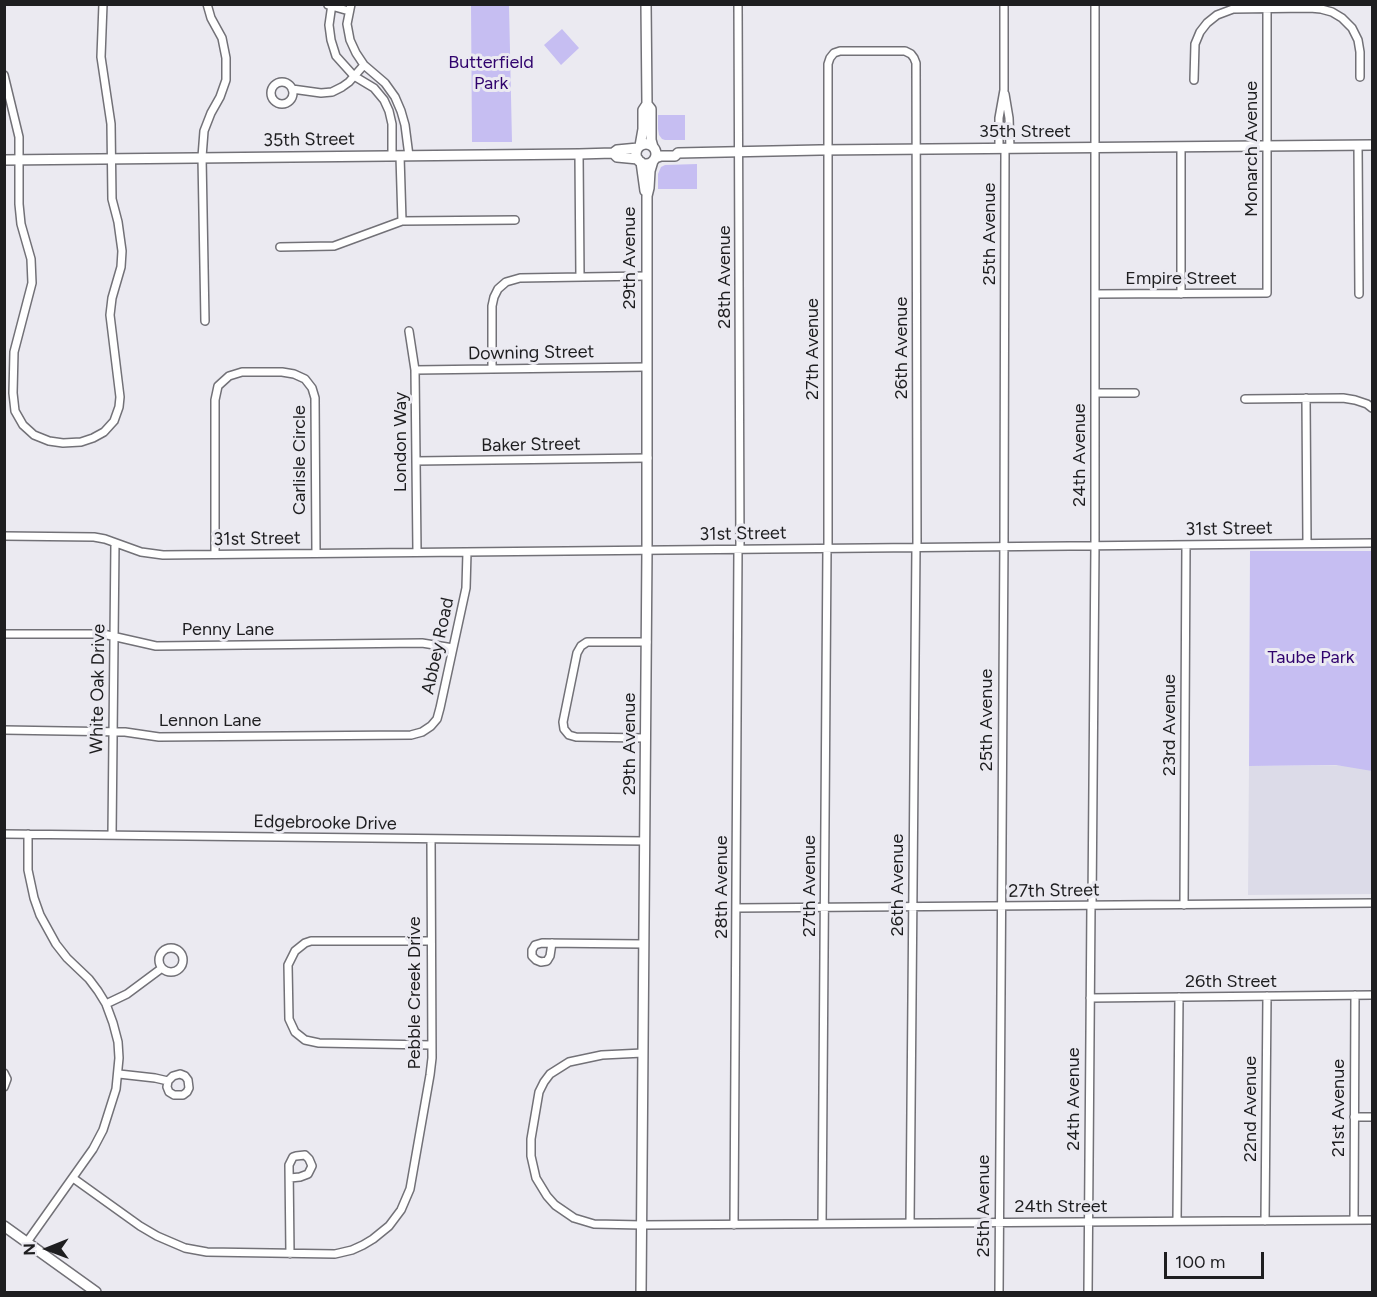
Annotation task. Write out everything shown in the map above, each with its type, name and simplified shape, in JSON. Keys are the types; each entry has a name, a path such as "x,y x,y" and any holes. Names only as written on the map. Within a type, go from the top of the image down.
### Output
{"street":[{"path":"4,75 19,137 19,204 21,224 31,259 32,283 14,352 15,411 23,426 34,435 49,441 81,442 104,432 114,421 120,397 110,315 112,298 121,267 122,251 112,199 109,108 101,57 103,4"},
{"path":"205,321 202,157 204,131 226,80 226,58 222,38 207,4"},
{"name":"29th Avenue","path":"639,147 644,110 647,104 646,4"},
{"name":"28th Avenue","path":"734,1225 739,549 738,4"},
{"name":"25th Avenue","path":"999,1293 1005,148 1009,118 1004,90 1004,4"},
{"name":"24th Avenue","path":"1088,1293 1095,546 1095,4"},
{"path":"400,156 384,100 374,88 354,76 336,56 329,25 331,5 350,8 347,24 350,40 356,53 364,65 385,84 398,104 405,125 400,156 402,221"},
{"path":"1194,80 1195,44 1207,23 1218,15 1233,9 1267,6 1321,9 1342,18 1352,28 1358,40 1360,77"},
{"name":"Monarch Avenue","path":"1267,6 1267,293"},
{"name":"26th Avenue","path":"828,150 828,64 834,53 905,51 911,54 916,63 916,547 910,1223"},
{"path":"292,89 321,93 332,92 349,82 364,65"},
{"name":"29th Avenue","path":"641,1293 647,642 647,196 654,154 651,140 651,109 647,104"},
{"path":"645,144 654,154 647,164 639,161 636,154 639,147 645,144"},
{"name":"35th Street","path":"654,154 675,156 678,153 828,150 1372,145"},
{"path":"1358,146 1359,294"},
{"name":"35th Street","path":"4,160 579,154 613,153 617,150 639,147"},
{"path":"1181,147 1181,294"},
{"name":"27th Avenue","path":"822,1224 828,548 828,150"},
{"name":"35th Street","path":"613,153 616,157 639,161"},
{"path":"579,154 580,277"},
{"name":"29th Avenue","path":"639,161 643,169 644,189 647,196"},
{"path":"279,247 334,246 402,221 515,220"},
{"path":"492,369 492,306 498,289 506,282 520,278 647,276"},
{"name":"Empire Street","path":"1095,294 1267,293"},
{"name":"London Way","path":"409,331 415,370 417,552"},
{"name":"Downing Street","path":"415,370 647,367"},
{"name":"Carlisle Circle","path":"215,554 214,400 218,387 229,376 242,372 294,374 305,380 312,388 315,398 316,553"},
{"path":"1095,393 1135,393"},
{"path":"1306,398 1306,543"},
{"path":"1245,399 1355,399 1372,408"},
{"name":"Baker Street","path":"416,461 648,458"},
{"path":"4,536 94,537 115,543"},
{"name":"31st Street","path":"115,543 152,554 215,554 1372,543"},
{"name":"White Oak Drive","path":"112,835 115,543"},
{"name":"23rd Avenue","path":"1184,905 1186,545"},
{"name":"Abbey Road","path":"416,735 431,726 437,719 466,588 467,552"},
{"name":"Penny Lane","path":"4,634 103,634 156,646 422,643 453,648"},
{"path":"646,738 576,737 569,735 562,722 581,646 587,642 647,642"},
{"name":"Lennon Lane","path":"4,730 124,732 159,737 416,735"},
{"name":"Edgebrooke Drive","path":"4,834 645,841"},
{"path":"27,1242 93,1149 103,1130 119,1074 118,1042 106,1004 89,979 56,944 40,915 28,870 28,834"},
{"name":"Pebble Creek Drive","path":"73,1178 140,1226 157,1236 196,1251 329,1254 352,1250 382,1233 401,1210 410,1189 430,1075 431,839"},
{"name":"27th Street","path":"736,908 1372,903"},
{"path":"431,941 311,941 295,951 288,965 289,1019 291,1026 305,1040 319,1044 431,1045"},
{"path":"552,944 644,944"},
{"path":"106,1004 127,994 162,968"},
{"name":"21st Avenue","path":"1354,1220 1355,995"},
{"name":"26th Street","path":"1090,998 1372,995"},
{"name":"22nd Avenue","path":"1265,1221 1267,996"},
{"path":"1177,1221 1179,997"},
{"name":"24th Street","path":"643,1053 602,1055 569,1062 550,1074 539,1092 531,1140 531,1156 536,1178 547,1197 574,1218 602,1225 1372,1220"},
{"path":"4,1073 7,1078 4,1087"},
{"path":"119,1074 168,1081"},
{"path":"1354,1117 1372,1117"},
{"path":"290,1178 290,1254"},
{"path":"4,1226 91,1292"}],"shaded area":[{"path":"1372,765 1372,894 1248,895 1249,766"}],"green space":[{"name":"Butterfield Park","path":"471,5 509,5 512,142 472,142"},
{"path":"562,29 579,48 561,65 544,45"},
{"path":"658,115 685,115 685,140 662,139 658,129"},
{"path":"697,164 697,189 658,189 658,174 661,167"},
{"name":"Taube Park","path":"1250,551 1372,551 1372,771 1336,765 1249,766"}]}
